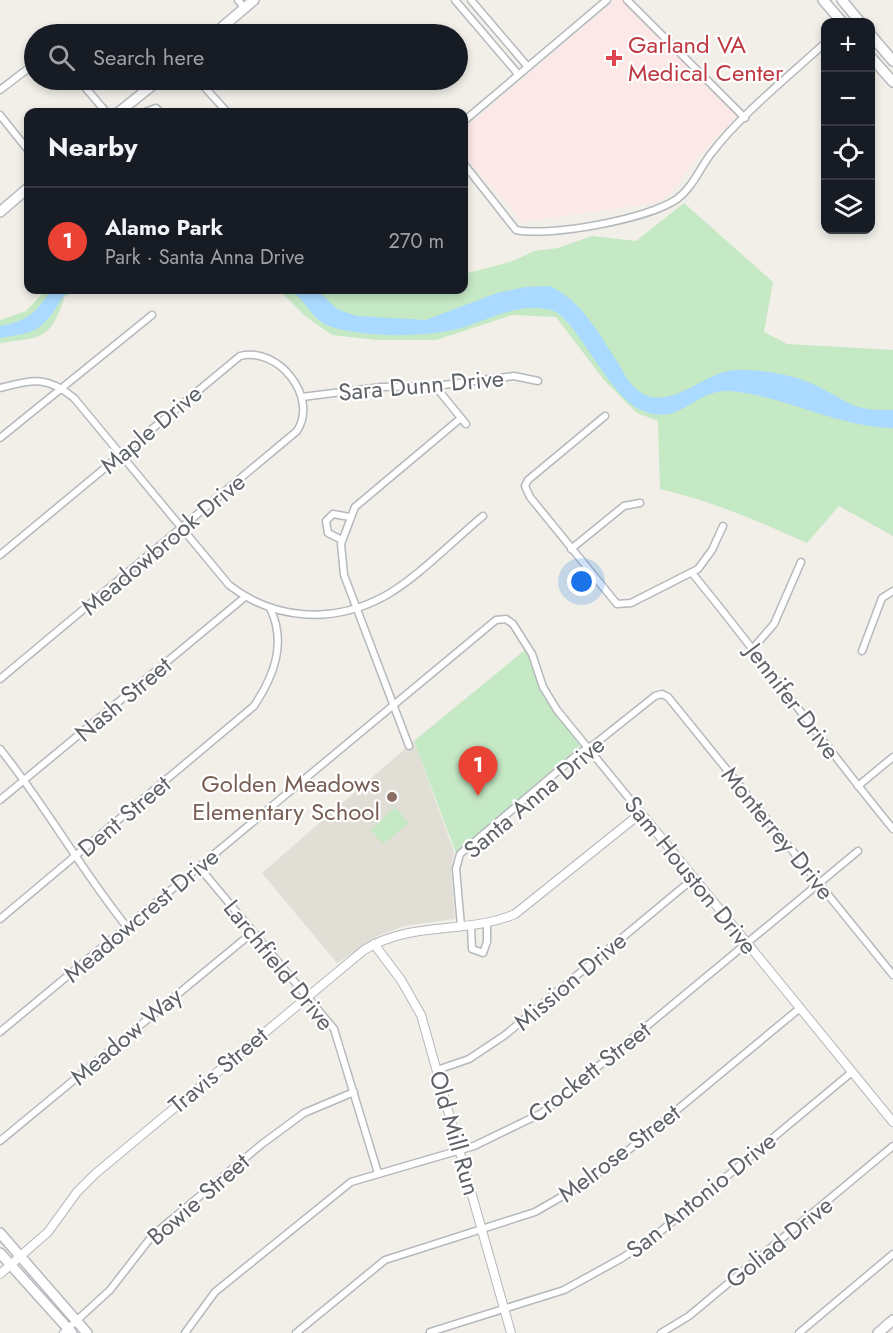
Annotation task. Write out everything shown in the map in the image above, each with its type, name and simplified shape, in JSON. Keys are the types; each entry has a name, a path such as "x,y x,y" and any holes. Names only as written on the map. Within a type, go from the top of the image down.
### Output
{"main road":[{"path":"823,0 839,18"},
{"path":"842,0 853,18"},
{"path":"226,24 252,3"},
{"path":"875,40 893,61"},
{"path":"875,62 893,82"},
{"path":"124,108 146,90"},
{"path":"0,212 24,191"},
{"path":"0,1233 87,1333"},
{"path":"0,1253 68,1332"},
{"path":"878,1333 893,1320"}],"street":[{"path":"237,0 252,3"},
{"path":"455,0 518,74"},
{"path":"471,0 528,67"},
{"path":"468,118 607,0"},
{"path":"627,0 746,118"},
{"path":"468,169 516,230 538,232 604,222 660,209 679,197 710,155 821,46"},
{"path":"0,90 24,72"},
{"path":"87,90 103,108"},
{"path":"207,90 223,108"},
{"path":"0,115 24,145"},
{"path":"0,438 152,315"},
{"name":"Maple Drive","path":"0,555 240,357 251,354 271,358 281,367 302,397"},
{"name":"Sara Dunn Drive","path":"302,397 381,387 435,386 514,376 538,381"},
{"path":"0,388 35,380 47,381 61,387 74,398 180,529 229,585 245,597 270,608 294,614 320,616 356,608 397,588 483,516"},
{"path":"435,386 466,424"},
{"name":"Meadowbrook Drive","path":"0,679 297,431 304,421 302,397"},
{"path":"605,416 528,480 525,486 530,497 617,604 624,606 692,573 712,550 723,526"},
{"path":"410,746 344,575 341,558 342,540 355,507 384,480 461,418"},
{"path":"571,549 624,506 640,502"},
{"path":"342,540 328,533 326,521 333,514 350,517"},
{"path":"753,647 774,624 801,562"},
{"name":"Jennifer Drive","path":"692,573 753,647 893,829"},
{"path":"862,651 882,598 893,591"},
{"name":"Nash Street","path":"0,800 245,597"},
{"name":"Dent Street","path":"0,919 254,706 270,682 277,658 277,622 270,608"},
{"name":"Meadowcrest Drive","path":"0,1032 496,620 506,619"},
{"name":"Sam Houston Drive","path":"506,619 513,624 532,654 543,687 557,710 893,1122"},
{"name":"Santa Anna Drive","path":"461,926 456,869 460,854 588,748 655,696 662,694"},
{"name":"Monterrey Drive","path":"662,694 668,697 893,975"},
{"path":"0,749 25,780 75,857 126,927"},
{"path":"858,786 893,757"},
{"name":"Travis Street","path":"0,1274 48,1232 77,1192 95,1174 306,997 374,944 398,934 427,928 471,926 515,914 640,813"},
{"name":"Crockett Street","path":"184,1333 215,1292 351,1182 460,1151 523,1124 542,1113 858,851"},
{"name":"Larchfield Drive","path":"199,867 334,1029 378,1173"},
{"name":"Mission Drive","path":"437,1070 469,1059 505,1035 694,878"},
{"path":"471,926 472,949 483,953 487,942 487,923"},
{"name":"Meadow Way","path":"0,1141 253,932"},
{"name":"Old Mill Run","path":"374,944 412,998 421,1015 512,1333"},
{"name":"Melrose Street","path":"296,1333 304,1330 385,1260 535,1212 582,1185 620,1157 800,1008"},
{"name":"San Antonio Drive","path":"430,1332 564,1290 630,1253 655,1236 852,1072"},
{"name":"Bowie Street","path":"68,1332 121,1278 152,1236 262,1144 304,1113 354,1092"},
{"name":"Goliad Drive","path":"661,1333 688,1316 893,1146"},
{"path":"799,1333 893,1254"}],"shaded area":[{"name":"Garland VA Medical Center","path":"615,0 622,0 738,115 701,153 670,194 655,203 523,222 468,160 468,126"},
{"name":"Golden Meadows Elementary School","path":"414,741 454,852 451,870 455,919 404,926 380,935 337,963 262,873"}],"green space":[{"path":"684,203 773,282 764,332 787,344 893,350 893,536 839,506 807,543 753,519 660,489 658,421 637,413 604,380 556,317 512,315 436,340 378,340 332,335 305,316 283,294 468,294 468,273 510,262 535,251 558,248 592,236 636,241"},
{"path":"42,294 71,294 65,296 55,321 43,334 0,343 0,320 26,311"},
{"path":"526,649 544,697 580,746 456,853 414,741"},
{"path":"395,807 409,823 383,844 371,830"}],"water":[{"path":"550,286 571,300 597,330 630,382 640,392 652,397 676,394 725,372 747,370 767,372 808,382 852,405 869,409 893,410 893,428 852,422 771,399 730,391 706,396 667,414 655,414 641,410 628,402 616,389 571,326 561,315 551,310 528,308 517,310 450,331 434,333 396,335 359,333 323,323 295,294 321,294 337,309 357,316 426,320 497,293 525,287"},
{"path":"48,294 66,294 40,327 29,332 0,338 0,326 18,322 41,305"}],"place":[{"name":"Garland VA Medical Center","path":"614,58"},
{"name":"Alamo Park","path":"478,796"},
{"name":"Golden Meadows Elementary School","path":"392,797"}]}
